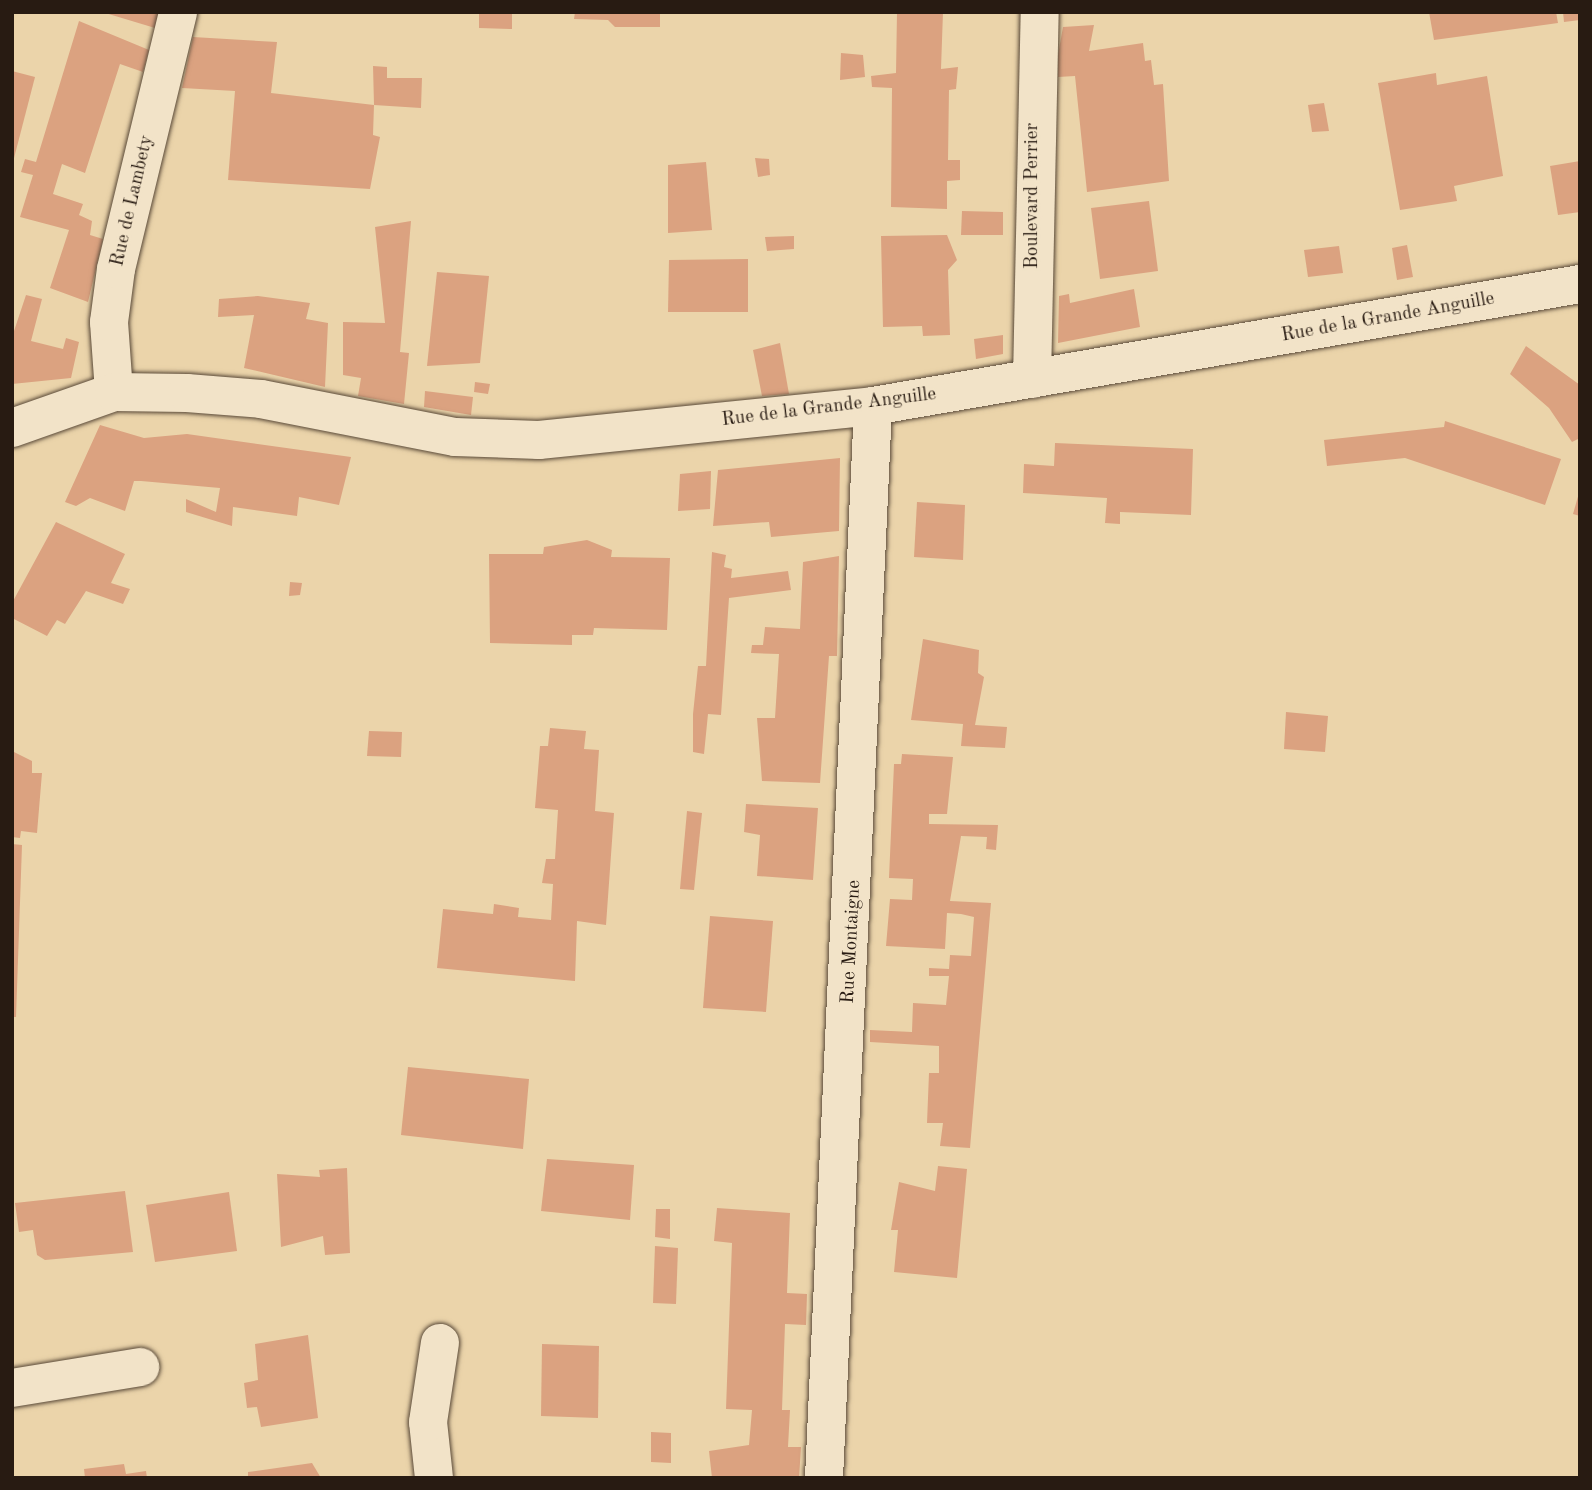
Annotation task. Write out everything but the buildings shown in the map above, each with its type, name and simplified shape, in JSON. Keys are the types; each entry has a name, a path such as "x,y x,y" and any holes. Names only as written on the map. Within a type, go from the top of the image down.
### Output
{"street":[{"name":"Rue de Lambety","path":"114,392 109,322 117,270 178,12"},
{"name":"Boulevard Perrier","path":"1032,379 1040,12"},
{"name":"Rue de la Grande Anguille","path":"12,428 114,392 261,399 455,437 539,440 873,406 1580,284"},
{"name":"Rue Montaigne","path":"824,1478 873,406"},
{"path":"434,1478 428,1422 440,1343"},
{"path":"12,1388 139,1367"}]}
